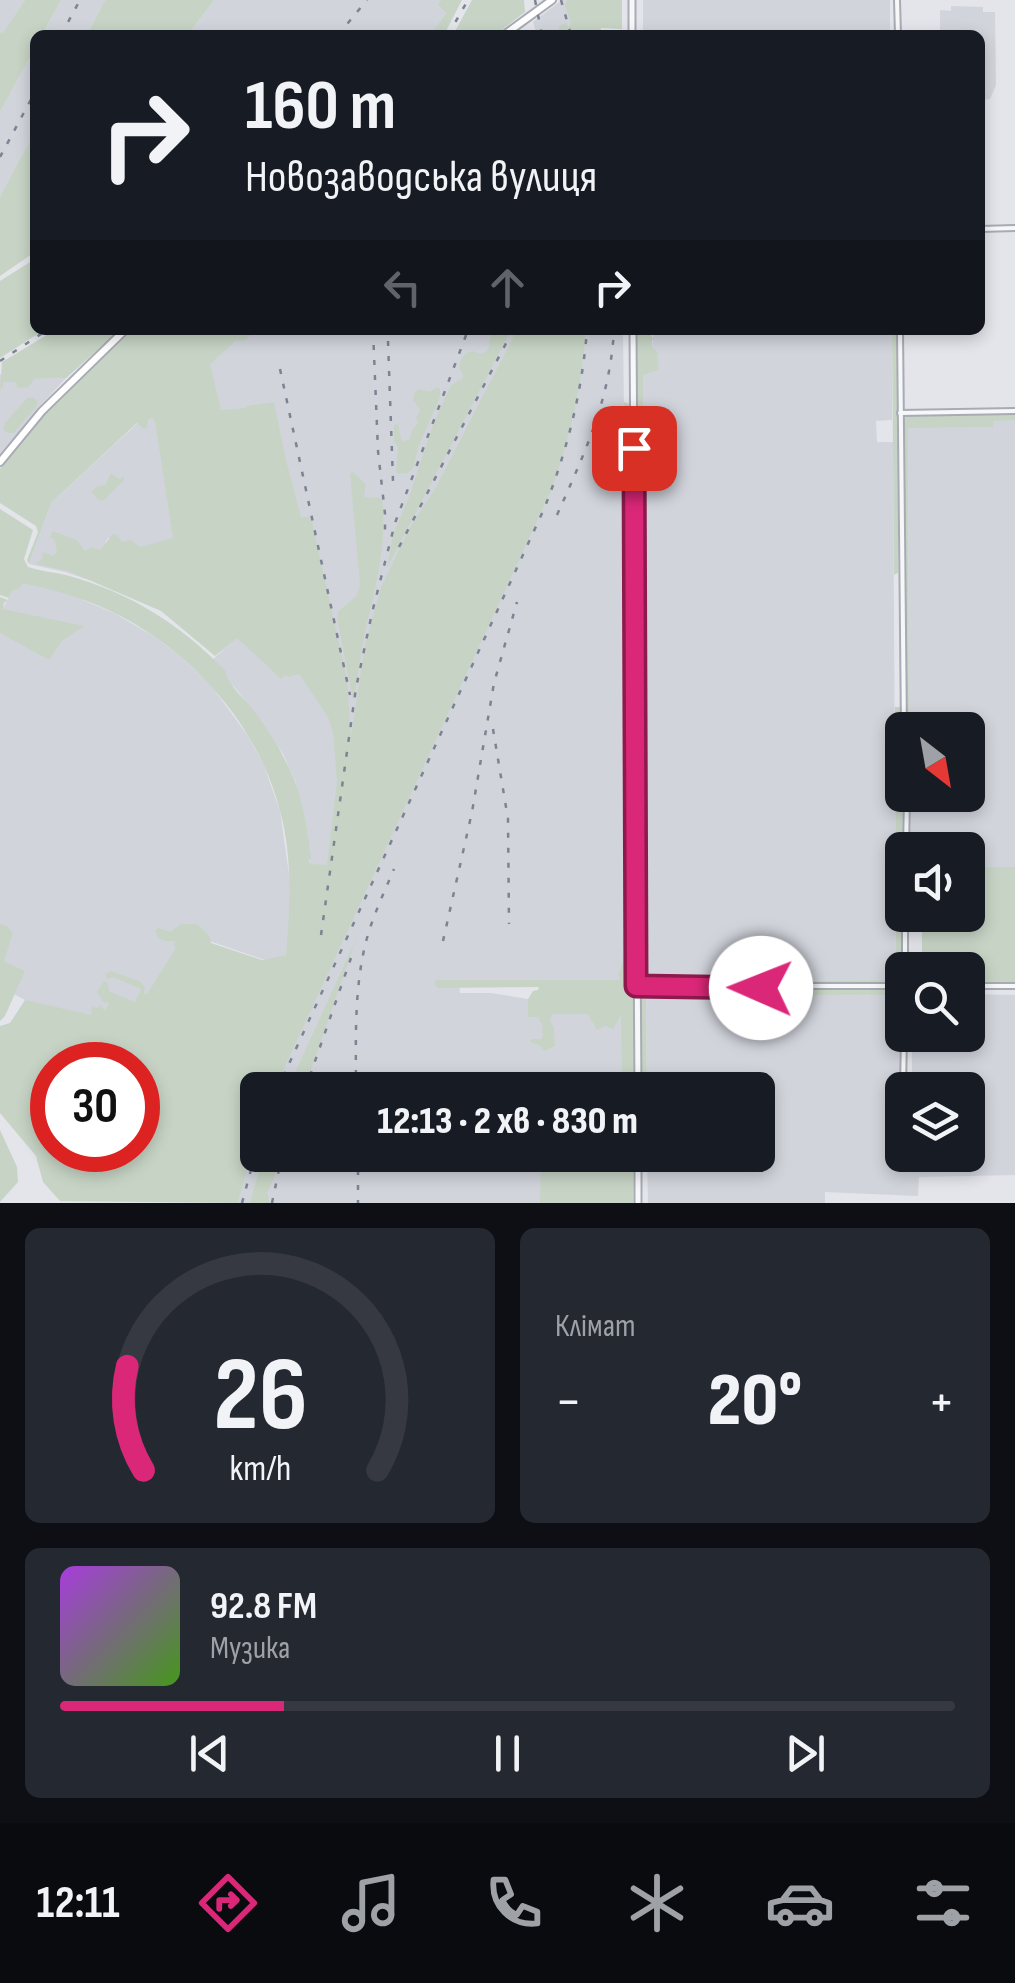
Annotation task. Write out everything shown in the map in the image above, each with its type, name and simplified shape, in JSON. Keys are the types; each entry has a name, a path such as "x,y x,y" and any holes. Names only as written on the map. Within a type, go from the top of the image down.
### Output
{"main road":[{"path":"511,30 552,0"},
{"path":"0,462 42,411 120,335"}],"street":[{"path":"632,0 632,30"},
{"path":"897,0 898,30"},
{"path":"985,228 1015,228"},
{"path":"633,335 638,1072"},
{"path":"900,335 904,712"},
{"path":"900,413 1015,411"},
{"path":"636,986 885,986"},
{"path":"985,986 1015,986"},
{"path":"638,1172 638,1203"}],"shaded area":[{"path":"0,0 25,0 3,34 0,32"},
{"path":"61,0 105,0 90,30 45,30"},
{"path":"214,0 441,0 437,5 446,13 434,30 192,30"},
{"path":"562,0 577,0 574,30 535,30 533,22"},
{"path":"643,0 890,0 890,30 643,30"},
{"path":"951,6 983,7 983,12 995,12 996,85 990,99 985,100 985,30 940,30 940,10 951,11"},
{"path":"30,57 30,140 0,196 0,112"},
{"path":"244,335 533,335 327,866 310,865 302,806 283,754 237,690 210,662 237,637 140,547 123,548 108,538 86,579 29,564 51,503 153,409"},
{"path":"578,335 623,335 626,980 459,981 460,993 528,999 529,1017 622,1014 622,1072 280,1072"},
{"path":"653,335 892,335 892,420 876,421 877,442 893,442 895,712 885,712 885,812 895,812 895,832 885,832 885,932 896,932 896,952 885,952 885,980 646,982 643,374 659,370 652,347"},
{"path":"0,374 30,379 66,378 0,455"},
{"path":"993,420 1015,420 1015,867 985,867 985,832 910,832 910,812 985,812 985,712 909,712 908,427 992,427"},
{"path":"19,580 114,613 181,657 210,684 248,736 263,763 280,811 290,881 286,955 268,961 186,933 137,1028 27,1001 0,987 0,613"},
{"path":"985,994 1015,995 1015,1175 919,1177 918,1196 825,1192 825,1203 648,1203 647,1172 775,1172 775,1072 647,1072 646,997 885,995 885,1052 900,1052 900,1072 885,1072 885,1172 985,1172 985,1072 912,1072 912,1052 985,1052"},
{"path":"246,1172 622,1172 622,1203 270,1203 269,1198 237,1203"}],"green space":[{"path":"25,0 61,0 45,30 30,30 30,57 0,112 0,32"},
{"path":"105,0 214,0 192,30 90,30"},
{"path":"441,0 462,0 447,30 434,30 446,13 437,5"},
{"path":"472,0 524,0 525,12 502,30 456,30"},
{"path":"567,0 622,0 622,29 559,30 559,26 565,23 569,27 571,23"},
{"path":"30,140 30,255 0,276 0,196"},
{"path":"30,262 30,335 36,335 0,358 0,281"},
{"path":"47,335 114,335 66,378 34,379 29,387 18,388 15,382 3,382 0,390 2,362"},
{"path":"125,335 250,335 236,341 210,364 221,410 274,402 301,517 311,517 347,679 351,736 365,645 381,587 514,335 586,335 574,412 551,491 282,1072 240,1072 240,1172 246,1172 238,1203 60,1201 43,1182 40,1172 160,1172 160,1042 30,1042 30,1149 0,1113 0,1026 10,1023 25,1000 91,1015 92,1006 100,1005 105,1011 109,1003 103,1002 97,992 104,981 109,991 135,1002 141,989 113,977 107,979 105,974 111,971 141,982 147,994 175,949 174,941 158,938 155,930 170,932 181,924 197,924 211,943 262,960 286,955 289,883 280,811 254,745 235,715 187,662 129,620 79,598 23,583 9,598 0,595 0,509 33,530 24,559 28,567 90,582 132,601 171,624 225,670 232,685 270,733 291,771 300,796 310,864 327,865 337,781 328,717 299,674 281,679 237,638 215,656 161,611 68,571 35,564 44,552 52,556 57,553 50,537 53,531 77,540 85,551 91,547 100,550 113,534 122,542 131,540 140,547 173,538 152,418 144,429 137,423 51,503 29,564 27,560 38,532 36,526 0,503 0,469 78,378"},
{"path":"508,335 387,568 393,534 434,422 451,385 463,378 459,368 462,359 473,351 486,351 490,336"},
{"path":"636,335 651,335 659,370 643,375 646,763 637,760"},
{"path":"892,335 898,335 898,573 894,575"},
{"path":"437,387 440,397 414,467 408,473 398,474 394,425 398,424 401,439 410,439 420,410 413,400 415,392 430,392"},
{"path":"32,397 38,401 36,407 14,433 7,433 3,429 5,423"},
{"path":"624,402 629,404 633,981 630,986 635,998 634,1072 622,1072 621,1015 613,1029 605,1026 597,1030 588,1014 552,1014 555,1046 544,1051 530,1042 541,1039 542,1025 538,1017 528,1017 528,999 539,987 435,985 435,980 620,980 625,956"},
{"path":"1015,414 1015,420 994,421 993,427 908,428 909,712 906,712 903,419 908,415"},
{"path":"353,472 366,484 364,497 382,498 383,534 353,700 337,618 338,612 356,596 360,585 350,474"},
{"path":"111,473 124,480 104,500 98,500 91,491 105,485"},
{"path":"0,597 8,600 3,609 84,626 62,641 49,660 0,633"},
{"path":"895,812 903,812 903,832 895,832"},
{"path":"985,867 1015,867 1015,984 985,984 985,952 922,952 922,932 985,932"},
{"path":"0,924 13,933 4,961 25,971 0,1021"},
{"path":"896,932 902,932 901,952 896,952"},
{"path":"357,937 310,1072 295,1072"},
{"path":"646,964 647,982 885,980 885,984 642,985 639,968"},
{"path":"885,988 885,995 646,997 647,1072 642,1072 641,996 646,989"},
{"path":"0,1130 17,1167 18,1182 0,1202"},
{"path":"258,1172 276,1172 267,1192 270,1203 250,1203"},
{"path":"541,1172 634,1172 633,1203 540,1203"}],"railway":[{"path":"64,30 80,0"},
{"path":"342,30 367,0"},
{"path":"451,30 468,0"},
{"path":"535,0 541,30"},
{"path":"561,0 570,30"},
{"path":"0,157 30,101"},
{"path":"0,361 39,335"},
{"path":"373,335 385,539"},
{"path":"321,935 356,688 372,613 395,523 466,335"},
{"path":"399,547 510,335"},
{"path":"285,1072 544,509 572,421 586,335"},
{"path":"557,515 602,403 614,335"},
{"path":"388,341 393,481"},
{"path":"280,369 350,695"},
{"path":"443,941 472,812 494,683 517,602"},
{"path":"493,729 508,819 509,924"},
{"path":"356,1072 356,1020 364,950 394,869"},
{"path":"311,1072 351,958"},
{"path":"242,1203 250,1172"},
{"path":"272,1203 278,1172"},
{"path":"358,1172 358,1203"}],"route":[{"path":"634,448 636,986 761,988"}]}
